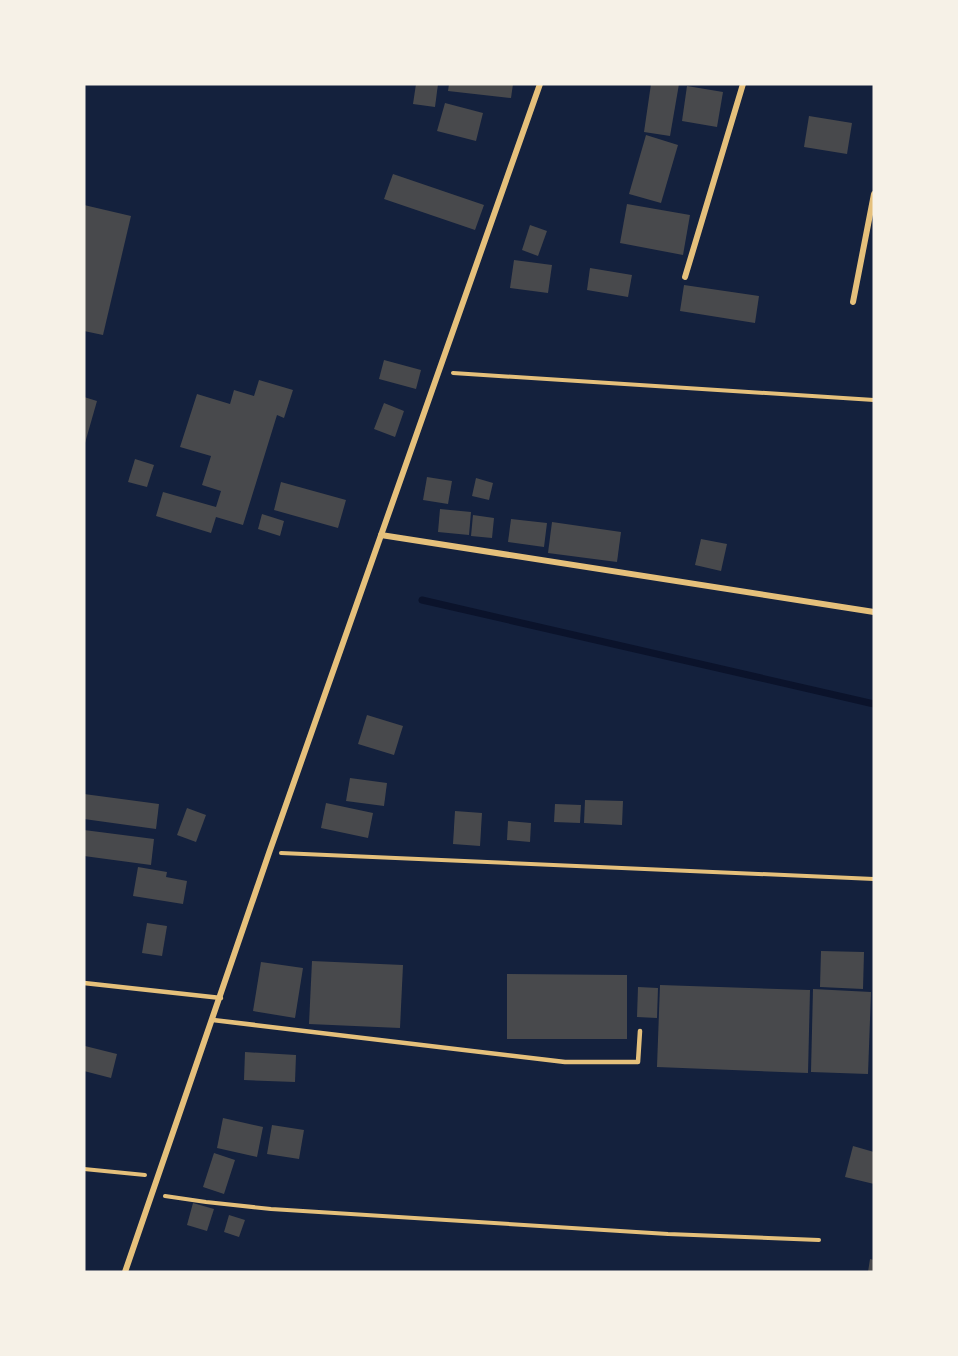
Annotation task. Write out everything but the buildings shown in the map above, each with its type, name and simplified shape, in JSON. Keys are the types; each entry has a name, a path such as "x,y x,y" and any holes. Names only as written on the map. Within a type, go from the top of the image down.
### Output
{"street":[{"path":"125,1272 269,853 540,84"},
{"path":"685,277 743,84"},
{"path":"853,302 874,194"},
{"path":"381,535 874,612"}],"lane":[{"path":"84,983 221,998"},
{"path":"213,1020 565,1062 638,1062 640,1032"}],"path":[{"path":"439,372 874,400"},
{"path":"269,853 874,879"},
{"path":"84,1169 158,1176"},
{"path":"152,1194 206,1203 271,1209 668,1234 819,1240"}],"waterway":[{"path":"422,600 874,704"}]}
